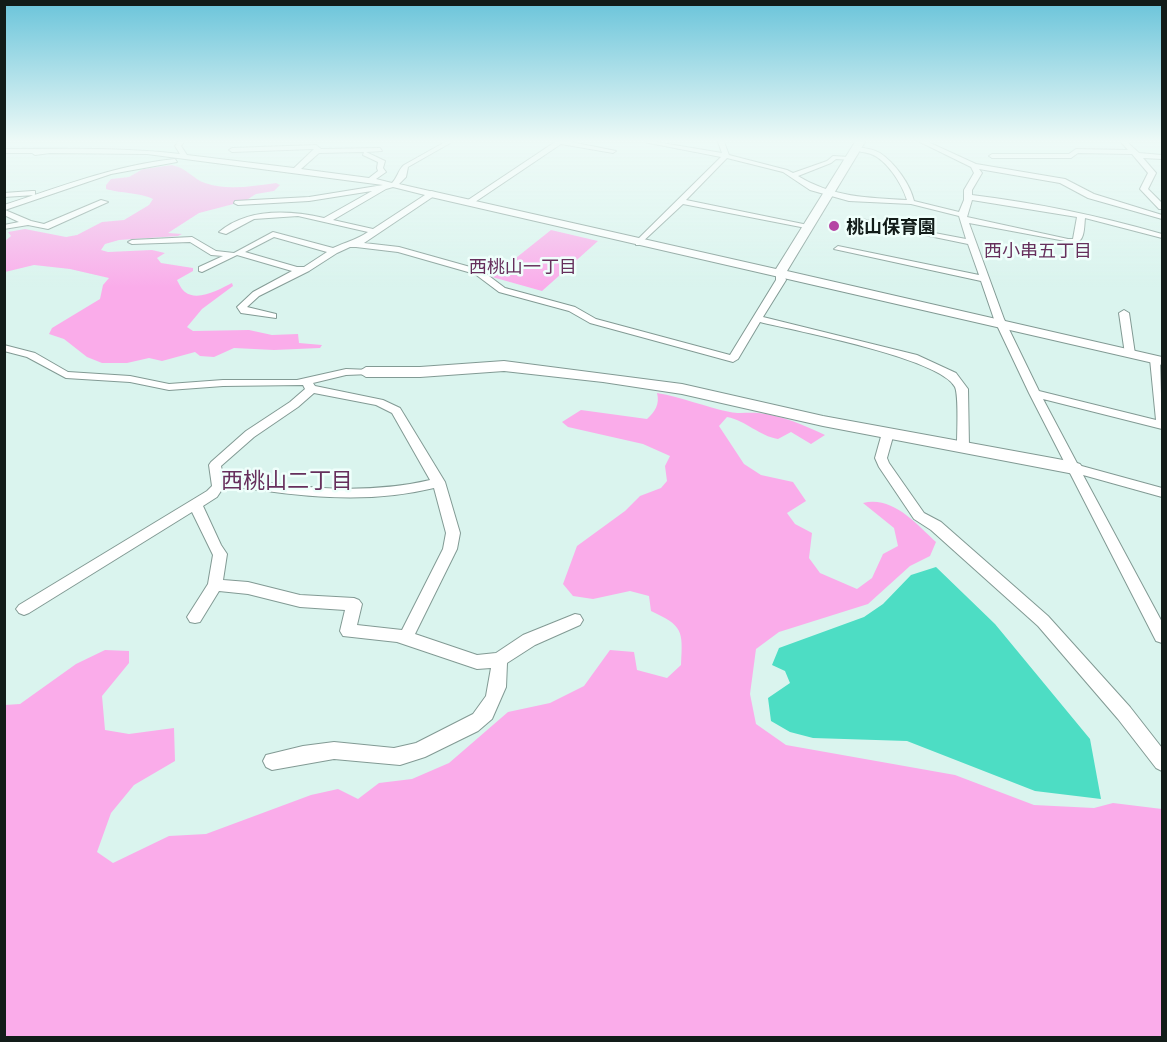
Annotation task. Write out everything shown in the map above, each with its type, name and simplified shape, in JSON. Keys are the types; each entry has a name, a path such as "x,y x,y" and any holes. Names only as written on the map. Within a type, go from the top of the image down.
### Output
{"street":[{"path":"4,195 45,191"},
{"path":"4,210 50,191"},
{"path":"238,203 309,200 363,191"},
{"path":"326,220 378,191"},
{"path":"417,191 1159,360 1162,425 1035,393"},
{"path":"469,202 486,191"},
{"path":"639,243 691,191"},
{"path":"822,191 866,201 911,202 962,217 1068,242 1076,241 1081,216"},
{"path":"907,191 911,202"},
{"path":"968,191 969,197 962,217 983,279 1002,324 1035,393 1162,636"},
{"path":"1083,191 1091,196 1162,217"},
{"path":"1146,191 1162,207"},
{"path":"273,316 249,313 242,307 256,294 334,251 349,244 356,244 385,247 478,272 502,290 572,309 593,321 733,359 781,280 780,272 830,193"},
{"path":"356,244 372,231 430,194"},
{"path":"969,197 1029,203 1116,222 1162,239"},
{"path":"681,201 808,227"},
{"path":"4,210 28,223 45,227 104,202"},
{"path":"224,232 252,217 298,214 372,231"},
{"path":"861,221 970,242"},
{"path":"4,227 28,223"},
{"path":"202,269 273,234 334,251"},
{"path":"132,242 192,239 214,253 235,254 301,270"},
{"path":"838,249 983,279"},
{"path":"1124,313 1130,354"},
{"path":"759,319 913,357 952,375 962,390 963,447"},
{"path":"4,348 31,355 66,375 130,379 169,387 308,385 379,402 396,411 439,482 453,533 450,549 405,639"},
{"path":"24,609 212,494 219,488 215,465 260,426 291,408 308,385 345,372 420,372 504,366 552,370 682,388 813,419 1074,468 1162,492"},
{"path":"888,433 881,458 883,464 919,516 936,526 1043,621 1124,712 1162,762"},
{"path":"219,480 303,492 398,492 439,482"},
{"path":"212,494 268,486"},
{"path":"195,504 220,554 215,585 195,617"},
{"path":"215,585 248,588 300,601 354,604 348,631 397,635 477,662 500,660 529,640 575,620"},
{"path":"272,761 329,752 356,751 367,755 399,756 421,750 474,724 487,711 501,673 500,660"}],"shaded area":[{"path":"116,191 274,191 256,194 245,201 199,213 168,233 182,234 178,236 119,240 105,244 101,250 108,252 152,250 165,253 157,258 161,263 193,268 193,271 177,280 183,290 190,295 209,294 232,283 233,286 202,309 187,327 193,331 249,330 272,335 298,334 299,343 322,345 320,348 274,350 234,348 214,357 200,356 195,352 162,361 149,358 127,363 102,363 87,357 64,339 49,334 52,328 100,299 103,285 109,278 70,269 34,265 5,272 5,241 11,236 8,232 25,229 66,237 77,235 102,222 124,220 149,205 153,199"},
{"path":"551,230 598,241 542,291 492,277"},
{"path":"657,393 730,412 775,416 825,435 811,444 791,432 778,439 771,437 727,417 719,426 744,464 761,475 793,482 806,501 787,513 795,524 812,533 809,558 820,573 857,589 872,578 883,554 898,546 894,528 863,503 884,503 894,507 912,519 936,542 930,556 910,566 868,604 779,632 756,649 750,694 756,724 786,745 955,775 1034,805 1094,808 1113,803 1162,809 1162,1037 5,1037 5,705 20,704 76,664 105,650 129,651 129,663 102,696 105,730 129,734 174,728 175,761 134,785 111,813 97,852 113,863 169,836 206,834 311,795 338,789 358,799 379,783 412,779 449,763 508,712 550,703 584,686 610,650 634,652 637,670 667,678 681,665 681,636 675,625 651,611 649,596 630,591 593,599 573,596 563,584 577,546 625,511 640,496 661,488 667,481 665,466 670,456 643,444 568,427 562,422 581,410 647,419 656,407"},
{"path":"936,567 995,624 1090,739 1101,799 1035,791 907,741 813,738 790,732 771,721 768,698 790,683 785,671 772,665 779,648 864,617 883,604 911,575"}],"place":[{"name":"桃山保育園","path":"834,226"}],"district":[{"name":"西小串五丁目","path":"1038,250"},
{"name":"西桃山一丁目","path":"523,266"},
{"name":"西桃山二丁目","path":"287,480"}]}
